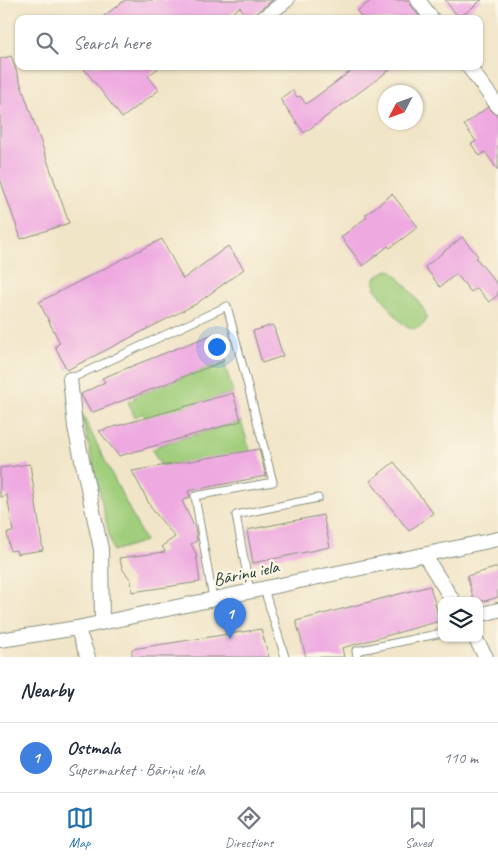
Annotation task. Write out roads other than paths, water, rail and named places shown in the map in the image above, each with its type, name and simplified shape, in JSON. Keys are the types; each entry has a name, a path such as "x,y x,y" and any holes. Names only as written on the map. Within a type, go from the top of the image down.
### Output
{"street":[{"path":"267,15 287,0"},
{"path":"418,0 429,15"},
{"path":"471,70 498,106"},
{"path":"70,379 75,427 101,549 102,622"},
{"name":"Bāriņu iela","path":"0,640 77,628 425,556 498,539"},
{"path":"425,556 451,597"},
{"path":"483,614 498,610"},
{"path":"77,628 88,657"},
{"path":"477,642 486,657"}],"lane":[{"path":"70,379 227,306 273,482 195,496 213,599"},
{"path":"250,592 236,515 318,498"},
{"path":"264,588 286,657"},
{"path":"357,657 356,651 438,634"}],"place":[{"name":"Ostmala","path":"230,639"}]}
